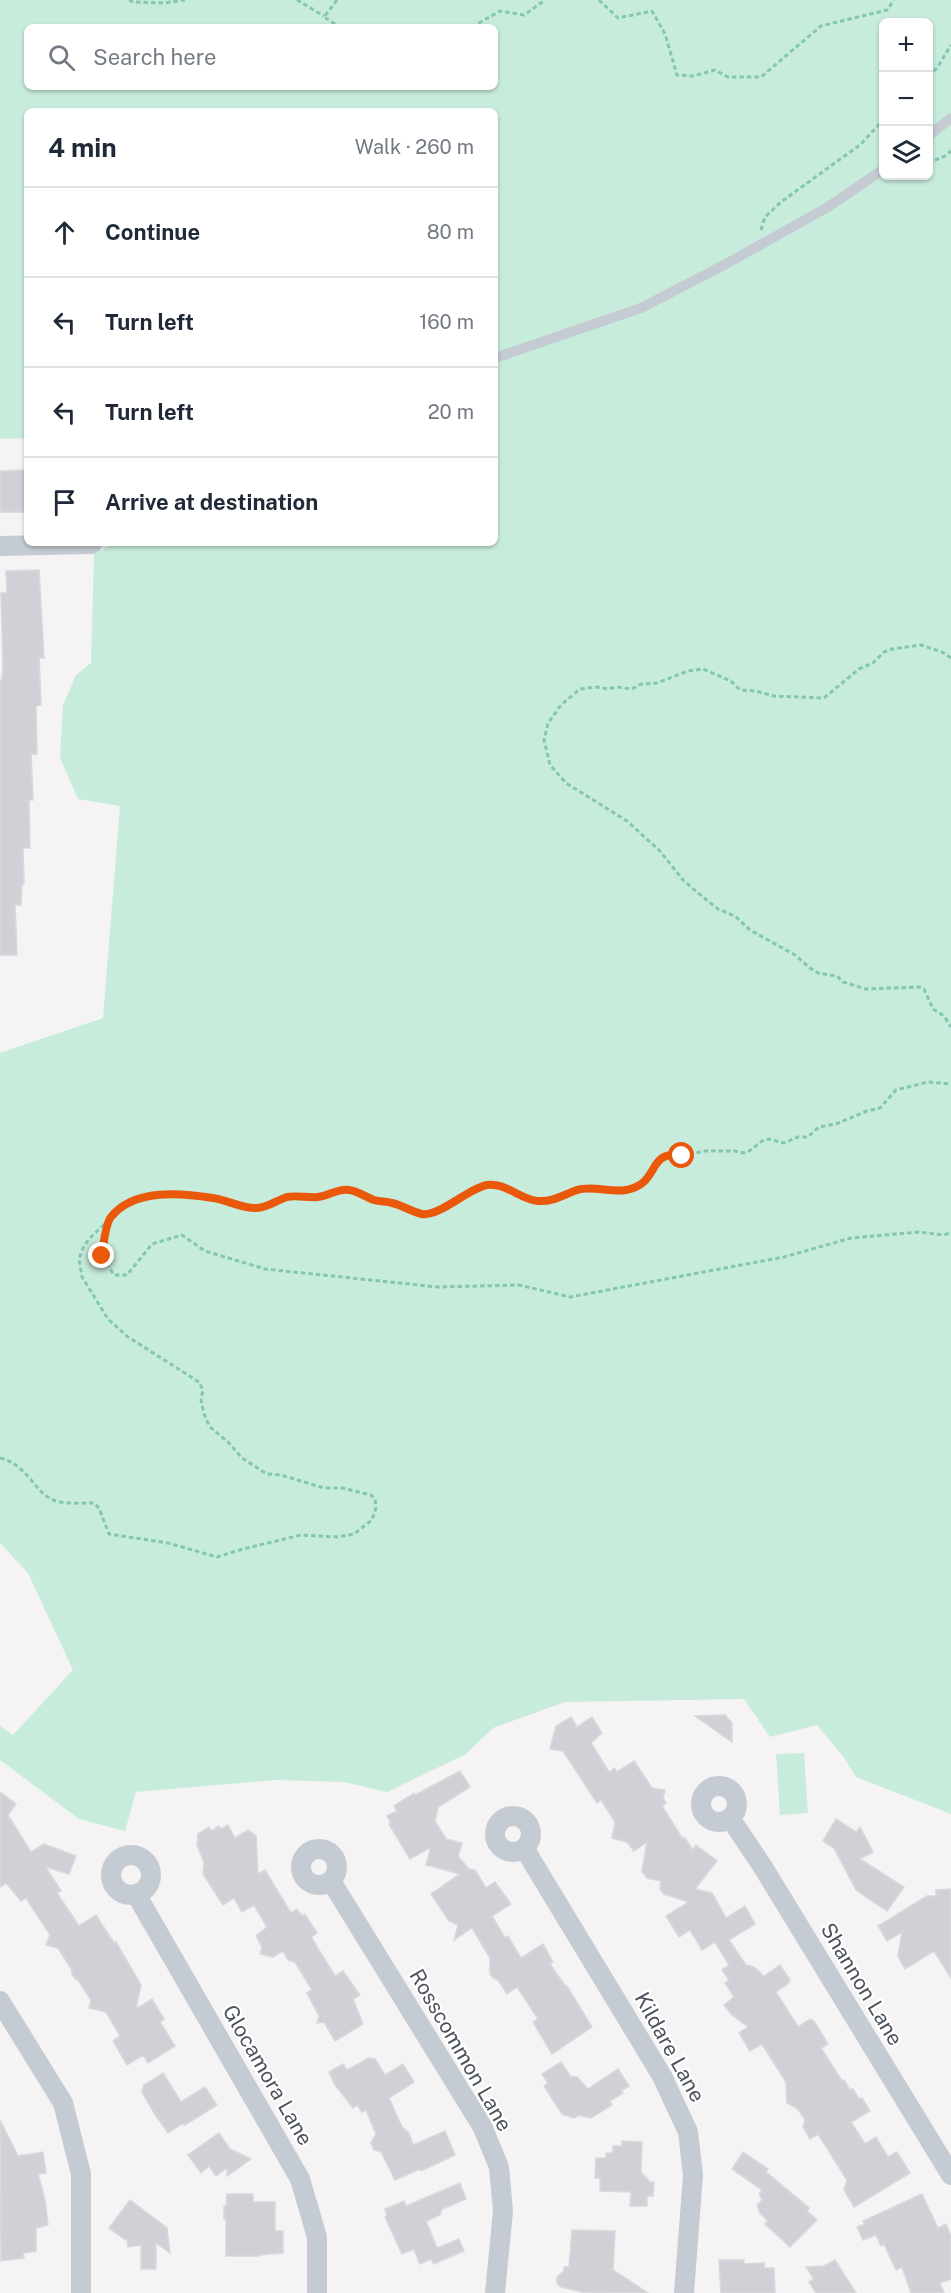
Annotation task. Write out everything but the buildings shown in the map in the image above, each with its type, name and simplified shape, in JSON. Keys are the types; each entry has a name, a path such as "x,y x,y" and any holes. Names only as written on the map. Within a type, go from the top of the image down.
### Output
{"street":[{"path":"0,546 24,545"},
{"name":"Shannon Lane","path":"730,1818 767,1874 951,2175"},
{"name":"Kildare Lane","path":"524,1848 662,2076 688,2132 693,2175 684,2293"},
{"name":"Rosscommon Lane","path":"331,1881 482,2126 499,2167 503,2211 495,2293"},
{"name":"Glocamora Lane","path":"136,1894 300,2179 317,2237 317,2293"},
{"path":"0,2001 63,2103 81,2174 81,2293"}],"lane":[{"path":"933,132 951,118"},
{"path":"498,357 641,308 828,207 879,172"}],"path":[{"path":"129,0 164,3 185,0"},
{"path":"297,0 336,24"},
{"path":"324,16 336,0"},
{"path":"477,24 500,11 524,15 545,0"},
{"path":"599,0 618,18 652,11 665,34 677,75 693,75 715,70 728,77 761,77 821,26 887,10 894,0"},
{"path":"932,72 951,45"},
{"path":"760,234 765,217 861,144 879,124"},
{"path":"933,161 951,151"},
{"path":"951,658 942,652 921,645 892,649 884,652 873,663 858,669 824,698 774,696 756,690 740,690 731,681 703,669 688,671 657,683 641,684 632,689 597,687 580,689 555,712 548,723 544,740 550,765 558,776 627,821 660,852 683,880 718,909 735,916 750,930 795,955 818,973 837,976 843,982 866,989 919,987 924,989 933,1009 944,1016 951,1027"},
{"path":"0,1458 12,1461 44,1494 56,1501 94,1503 99,1508 109,1534 168,1544 207,1556 217,1557 301,1535 344,1536 354,1534 372,1520 376,1508 375,1499 371,1495 342,1488 324,1488 281,1475 267,1474 242,1458 210,1427 204,1414 201,1400 202,1390 199,1383 128,1337 108,1319 82,1277 79,1259 89,1239 123,1206 135,1200 178,1193 260,1208 286,1198 319,1197 341,1190 349,1190 423,1214 432,1213 478,1187 491,1184 537,1201 561,1198 578,1190 627,1190 645,1183 652,1174 656,1162 665,1155 686,1156 703,1151 748,1152 762,1141 769,1139 784,1143 798,1137 808,1137 819,1127 836,1124 867,1110 880,1108 896,1090 928,1082 951,1084"},
{"path":"109,1218 102,1256 114,1275 127,1275 152,1244 182,1235 205,1251 266,1269 438,1287 519,1285 570,1296 784,1257 851,1238 919,1232 943,1235 951,1233"}],"green space":[{"path":"0,0 951,0 951,1814 856,1777 843,1756 817,1725 770,1737 744,1699 565,1702 493,1728 466,1754 387,1792 344,1782 277,1780 136,1792 125,1831 79,1819 0,1760 0,1726 13,1735 73,1670 28,1573 0,1543 0,1053 103,1018 120,806 78,799 60,758 63,705 76,675 91,663 94,554 109,546 498,546 498,108 24,108 24,438 0,439"},
{"path":"804,1753 808,1813 780,1815 776,1754"}],"route":[{"path":"102,1256 109,1218 123,1206 146,1197 178,1193 260,1208 286,1198 319,1197 341,1190 349,1190 423,1214 432,1213 478,1187 491,1184 537,1201 561,1198 578,1190 627,1190 645,1183 661,1157 665,1155 682,1156"}]}
